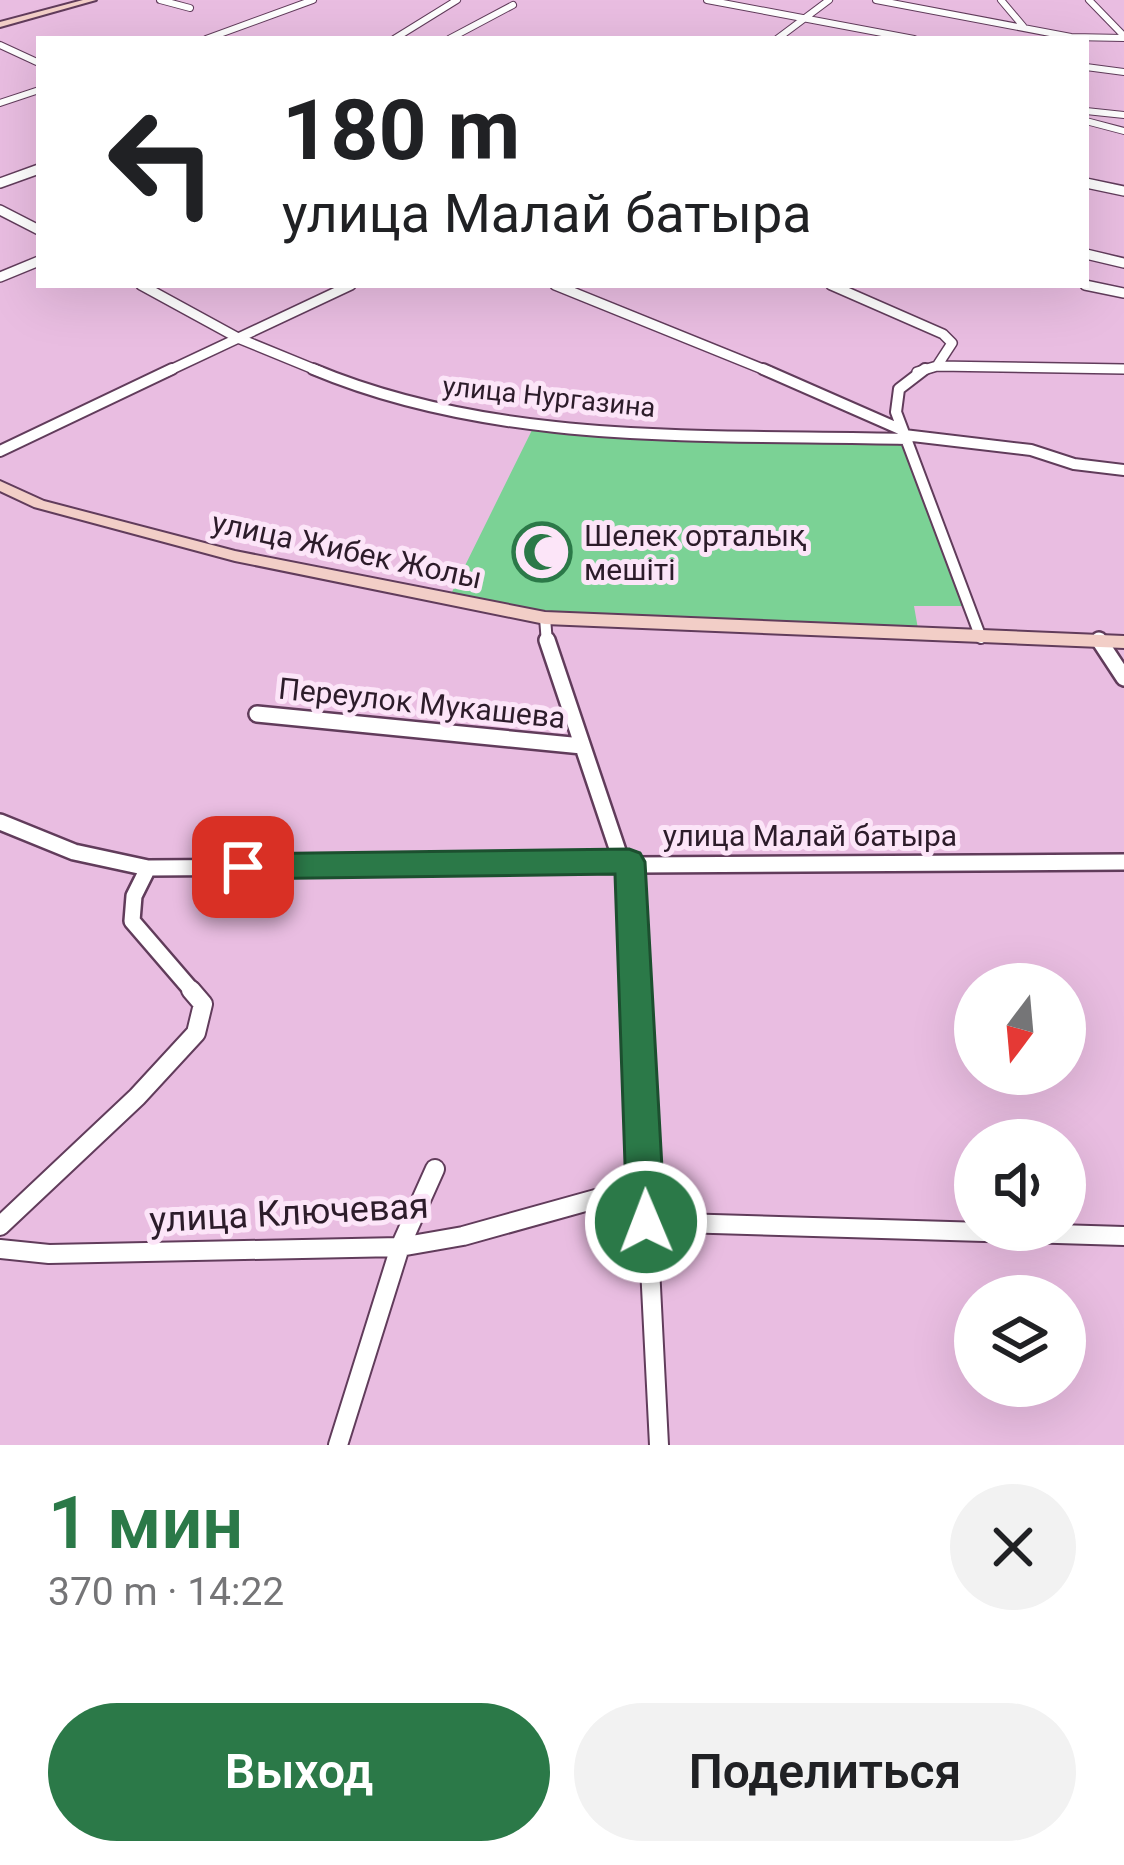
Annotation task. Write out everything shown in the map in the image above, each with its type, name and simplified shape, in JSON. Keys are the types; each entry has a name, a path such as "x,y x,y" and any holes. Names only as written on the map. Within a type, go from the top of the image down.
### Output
{"main road":[{"path":"0,26 92,0"},
{"name":"улица Жибек Жолы","path":"0,485 39,504 235,556 545,618 1124,642"}],"street":[{"path":"160,0 190,8"},
{"path":"214,36 313,0"},
{"path":"403,36 457,0"},
{"path":"707,0 898,36"},
{"path":"781,36 830,0"},
{"path":"876,0 1067,36"},
{"path":"1000,0 1023,26"},
{"path":"1089,0 1124,37"},
{"path":"454,36 513,4"},
{"path":"1089,37 1124,37"},
{"path":"0,46 36,62"},
{"path":"1089,67 1124,72"},
{"path":"0,103 36,91"},
{"path":"1089,111 1124,115"},
{"path":"1089,122 1124,131"},
{"path":"0,183 36,170"},
{"path":"1089,184 1124,190"},
{"path":"0,210 36,228"},
{"path":"1089,255 1124,263"},
{"path":"0,277 36,262"},
{"path":"1089,286 1124,293"},
{"name":"улица Нургазина","path":"146,288 238,338 341,381 426,409 591,431 904,435 1030,450 1074,464 1124,470"},
{"path":"0,451 345,288"},
{"path":"562,288 885,418 904,435"},
{"path":"838,288 943,334 952,343 937,366"},
{"path":"980,638 896,412 899,389 917,372 937,366 1124,369"},
{"path":"545,618 549,660 599,812 626,862 659,1445"},
{"path":"1099,640 1124,678"},
{"name":"Переулок Мукашева","path":"256,714 581,746"},
{"name":"улица Малай батыра","path":"0,822 74,852 148,868 1124,862"},
{"path":"0,1226 137,1097 196,1033 203,1004 132,921 134,896 148,868"},
{"path":"338,1445 400,1246 435,1169"},
{"name":"улица Ключевая","path":"0,1249 49,1254 400,1246 463,1236 646,1185"},
{"path":"646,1222 1124,1236"}],"green space":[{"path":"533,428 906,441 965,606 914,606 918,629 546,613 451,594"}],"place":[{"name":"Шелек орталық мешіті","path":"542,552"}],"route":[{"path":"243,867 629,862 646,1222"}]}
